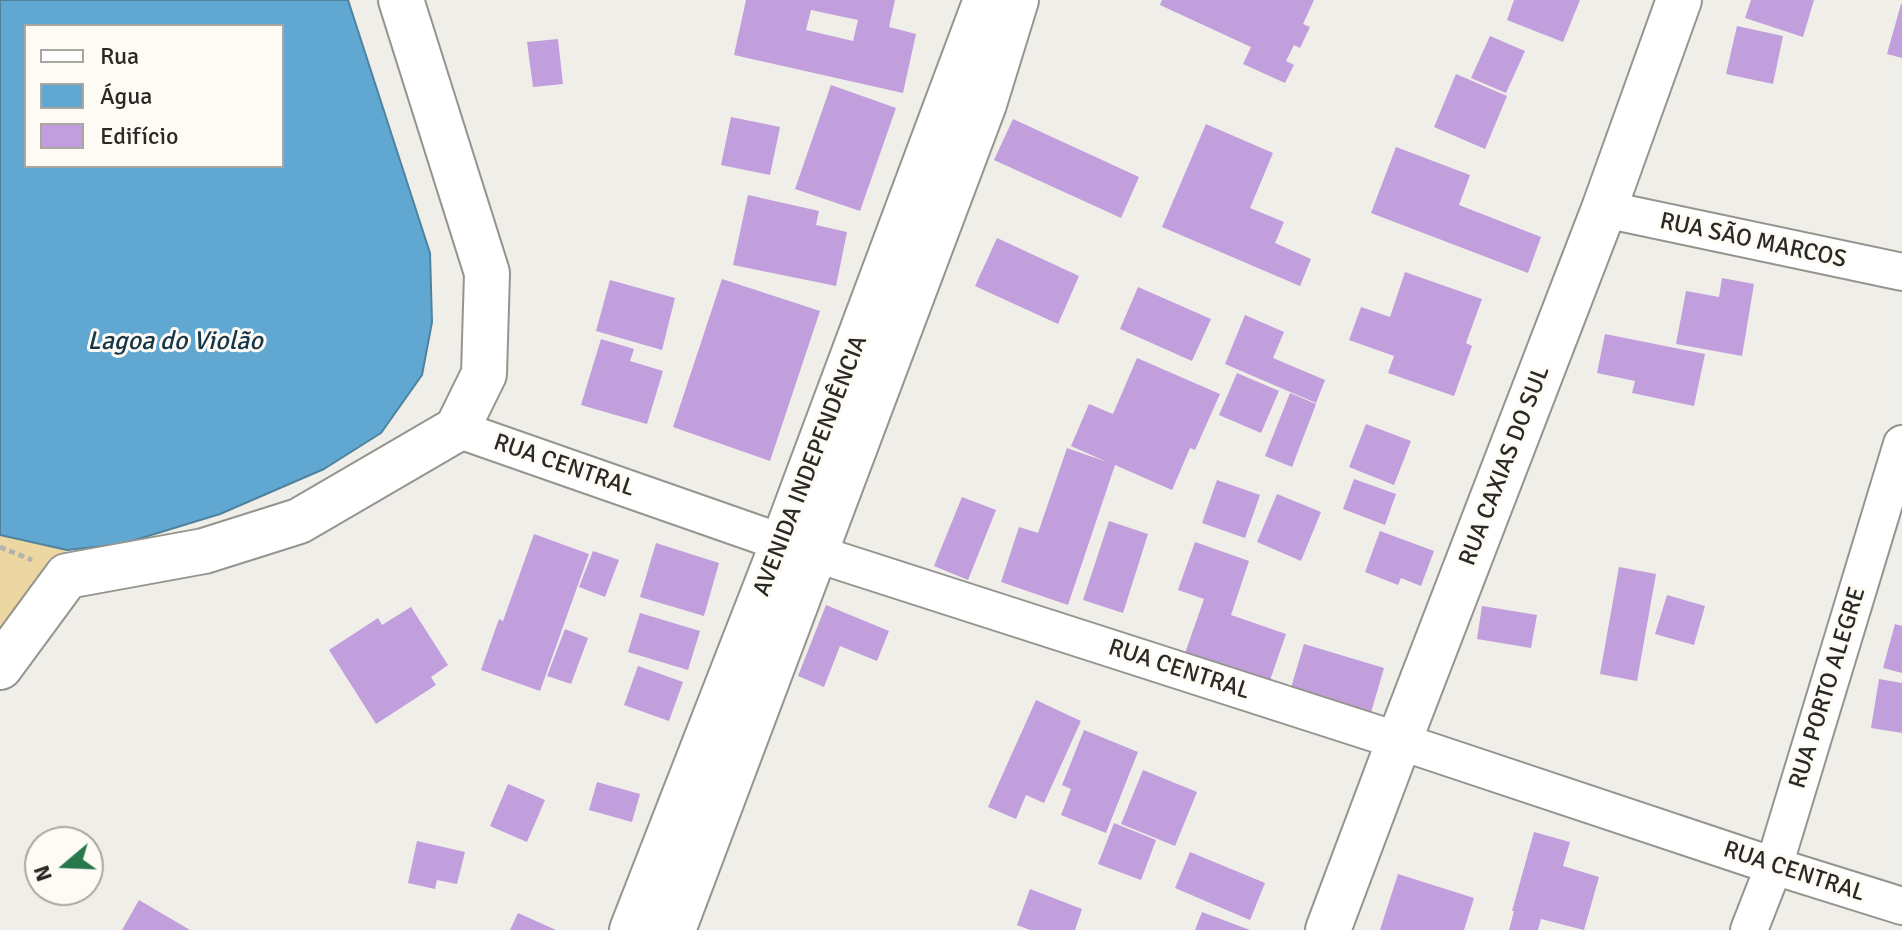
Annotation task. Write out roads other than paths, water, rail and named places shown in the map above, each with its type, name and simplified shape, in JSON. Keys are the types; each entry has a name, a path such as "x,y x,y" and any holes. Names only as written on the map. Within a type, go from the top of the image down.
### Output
{"street":[{"path":"0,667 67,576 204,551 299,521 457,429 484,374 487,273 401,0"},
{"name":"AVENIDA INDEPENDÊNCIA","path":"968,98 986,0"},
{"name":"AVENIDA INDEPENDÊNCIA","path":"656,921 968,98 1016,0"},
{"name":"RUA CAXIAS DO SUL","path":"1328,930 1604,209 1679,0"},
{"name":"RUA SÃO MARCOS","path":"1604,209 1902,272"},
{"name":"RUA CENTRAL","path":"457,429 799,548 1902,906"},
{"name":"RUA PORTO ALEGRE","path":"1749,930 1774,866 1902,444"}],"water":[{"name":"Lagoa do Violão","path":"0,0 348,0 430,253 432,322 422,375 381,433 324,469 220,514 122,544 67,550 0,535"}]}
